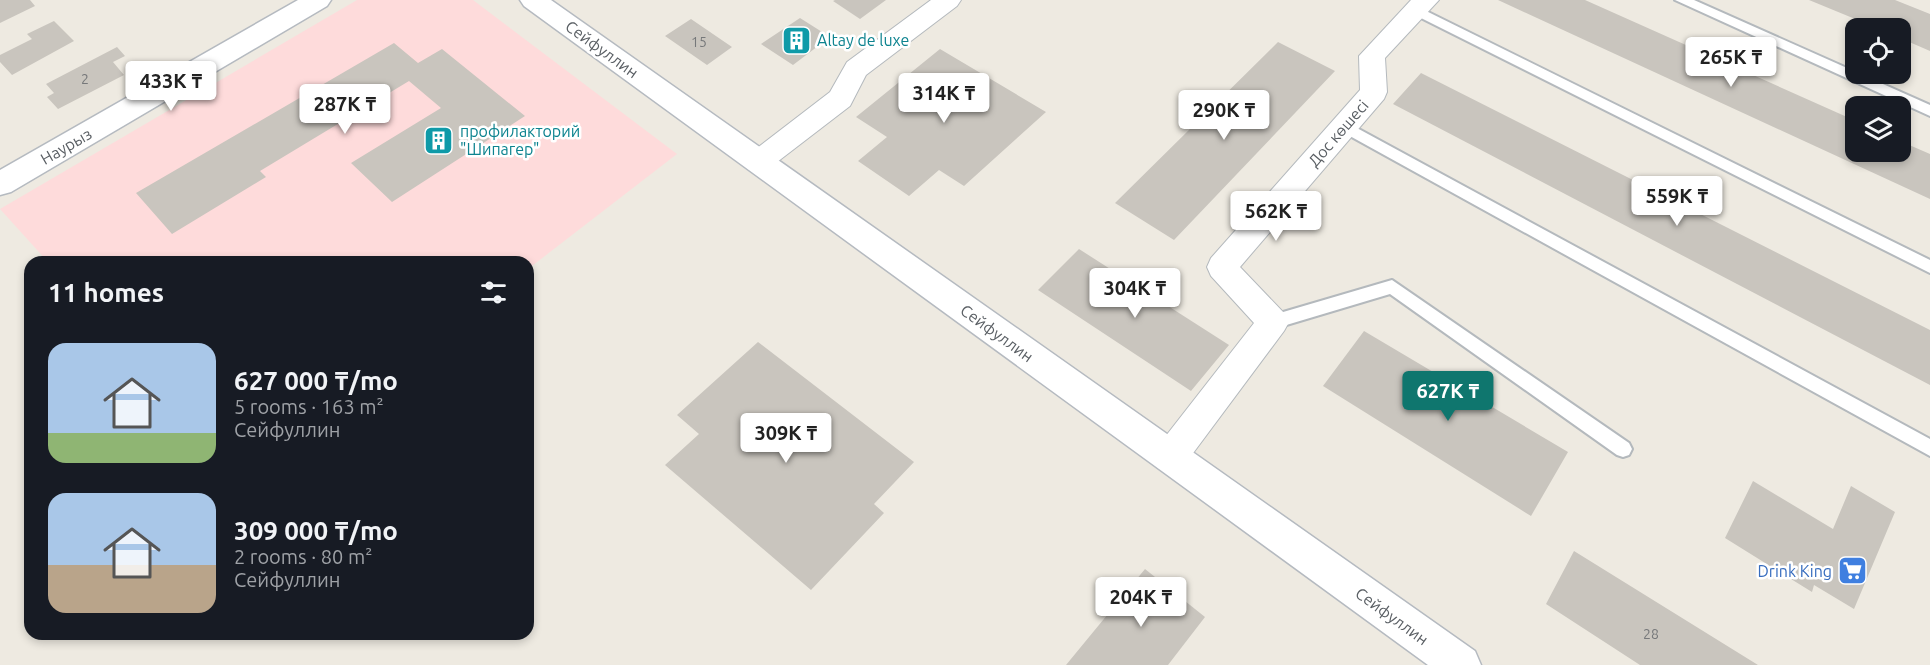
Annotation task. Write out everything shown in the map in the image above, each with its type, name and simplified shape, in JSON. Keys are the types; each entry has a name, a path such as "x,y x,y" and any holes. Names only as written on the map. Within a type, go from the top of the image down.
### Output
{"street":[{"name":"Наурыз","path":"2,178 318,0"},
{"name":"Сейфуллин","path":"533,0 1461,665"},
{"path":"758,162 840,99 856,69 948,0"},
{"name":"Дос көшесі","path":"1273,322 1222,267 1374,92 1372,56 1421,5"},
{"path":"1170,457 1273,322"}],"lane":[{"path":"1682,0 1930,111"},
{"path":"1421,5 1930,267"},
{"path":"1344,126 1930,448"},
{"path":"1273,322 1392,287 1623,449"}],"shaded area":[{"name":"профилакторий \"Шипагер\"","path":"357,0 473,0 677,154 534,264 534,256 43,256 0,209"}],"building":[{"path":"0,0 30,0 35,6 0,23"},
{"path":"886,0 860,19 833,1"},
{"path":"1498,0 1585,0 1845,116 1845,160"},
{"path":"1809,0 1895,0 1930,14 1930,51 1911,43 1911,18 1853,18"},
{"name":"Altay de luxe","path":"800,18 830,37 793,65 761,44"},
{"path":"691,19 732,47 707,65 665,36"},
{"path":"54,21 74,41 12,75 0,62 0,55 32,39 27,34"},
{"path":"1278,42 1335,71 1174,240 1115,203"},
{"name":"профилакторий \"Шипагер\"","path":"394,43 418,63 442,49 525,116 392,202 351,163 441,108 409,81 260,171 266,177 172,234 136,193"},
{"path":"117,47 125,56 113,62 124,75 58,109 47,97 54,93 46,84"},
{"path":"940,49 1046,112 964,186 939,170 909,196 858,161 887,137 856,117"},
{"path":"1421,73 1930,330 1930,385 1393,104"},
{"path":"1911,146 1930,154 1930,199 1850,162 1911,162"},
{"path":"1079,249 1229,345 1191,391 1038,290"},
{"path":"1364,331 1568,452 1531,516 1323,386"},
{"path":"758,342 914,462 874,504 884,513 811,590 665,465 699,434 677,415"},
{"path":"1753,481 1833,529 1851,486 1895,512 1854,609 1814,585 1812,592 1725,538"},
{"path":"1574,551 1758,665 1640,665 1546,604"},
{"path":"1145,569 1205,617 1168,665 1066,665"}],"place":[{"name":"Altay de luxe","path":"796,40"},
{"name":"профилакторий \"Шипагер\"","path":"439,140"},
{"name":"Drink King","path":"1853,571"}]}
